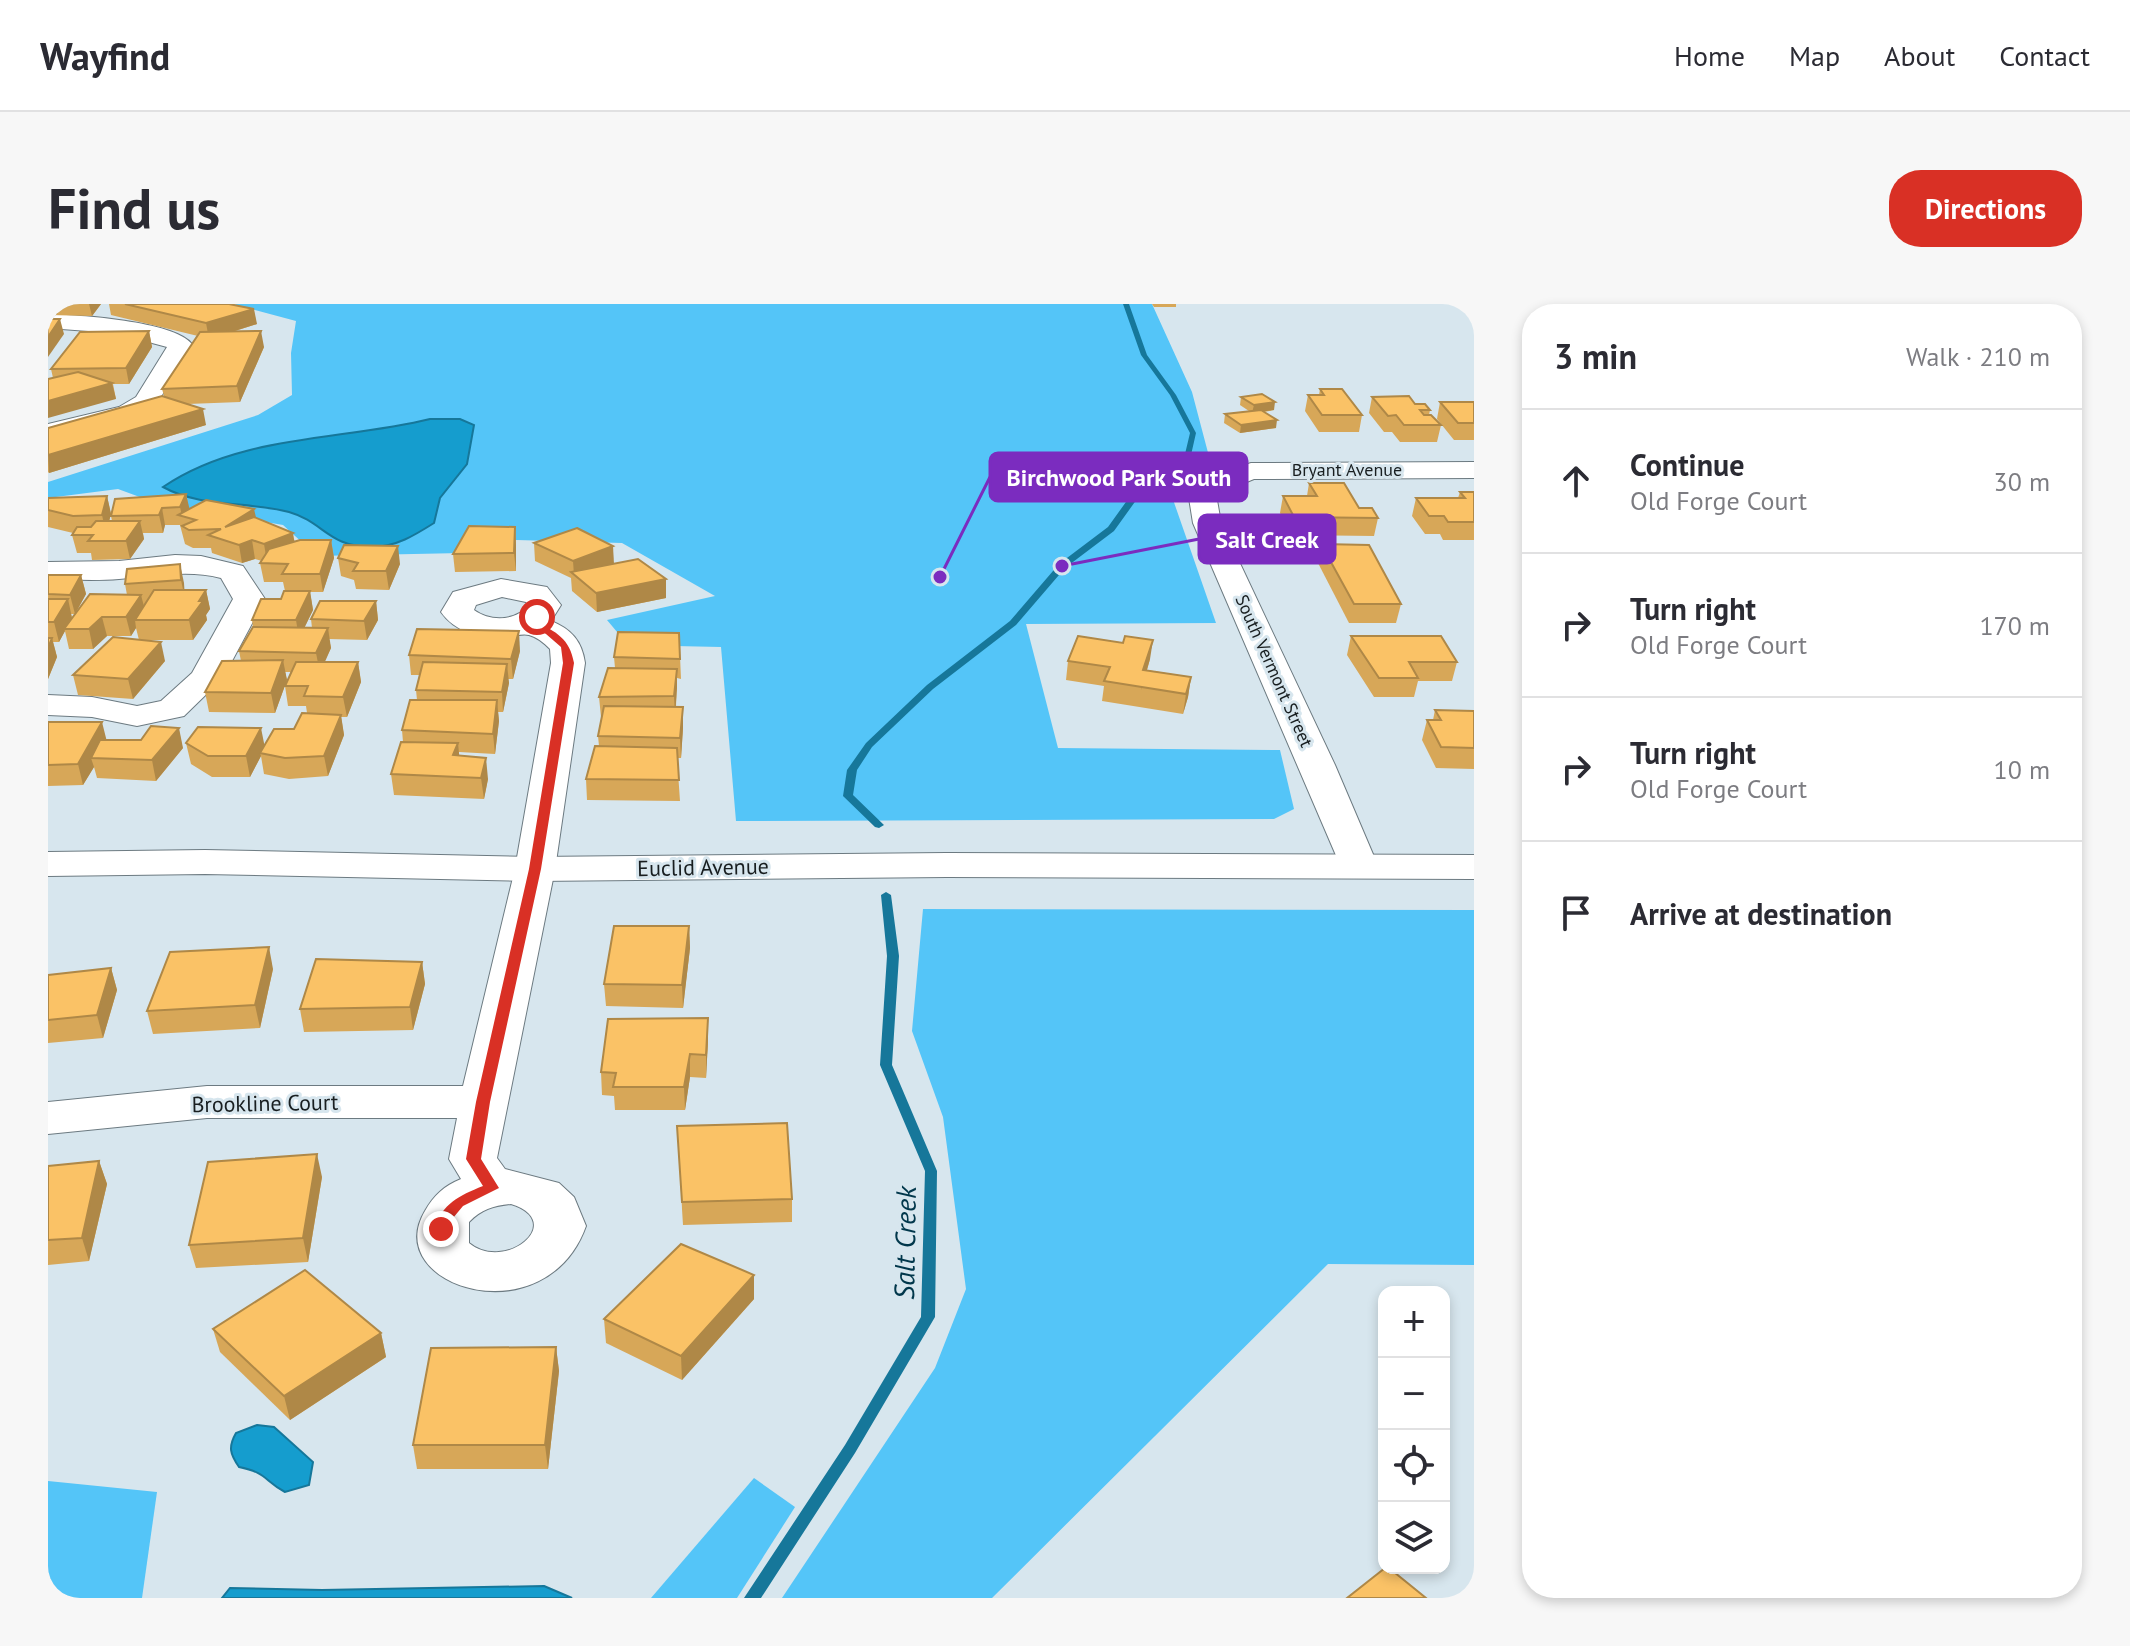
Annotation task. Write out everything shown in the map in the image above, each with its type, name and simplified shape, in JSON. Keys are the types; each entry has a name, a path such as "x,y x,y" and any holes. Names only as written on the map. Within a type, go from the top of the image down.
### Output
{"main road":[{"name":"Euclid Avenue","path":"48,864 205,862 535,869 947,865 1474,867"}],"street":[{"path":"48,321 102,324 160,335 180,344 146,402 128,412 48,432"},
{"name":"Bryant Avenue","path":"1222,482 1251,471 1474,470"},
{"name":"South Vermont Street","path":"1222,482 1203,498 1207,523 1317,765 1358,866"},
{"path":"48,571 119,570 163,562 203,563 232,572 249,599 206,678 172,709 137,716 92,707 48,705"},
{"path":"492,1188 473,1159 535,869 568,663 566,646 550,632 527,622"},
{"name":"Brookline Court","path":"48,1118 207,1102 483,1102"}],"shaded area":[{"path":"233,304 1152,304 1192,392 1211,464 1169,488 1216,623 1026,624 1058,748 1280,750 1294,809 1274,819 736,821 721,647 628,645 607,620 715,596 622,543 477,539 462,553 317,556 283,525 156,503 118,489 48,498 48,482 258,415 292,395 291,353 296,321"},
{"path":"430,419 460,419 474,425 467,464 440,498 434,523 397,543 357,546 336,539 301,516 289,512 208,501 163,487 193,470 258,448"},
{"path":"923,909 1474,910 1474,1265 1328,1264 992,1598 782,1598 935,1368 966,1289 943,1117 912,1031"},
{"path":"257,1425 274,1427 313,1462 309,1485 285,1492 260,1474 239,1467 231,1450 233,1438 236,1433"},
{"path":"754,1478 795,1507 737,1598 651,1598"},
{"path":"48,1481 157,1492 142,1598 48,1598"},
{"path":"544,1586 572,1598 222,1598 230,1588 322,1590"}],"building":[{"path":"125,304 229,304 254,309 206,323"},
{"path":"48,319 60,319 48,337"},
{"path":"149,331 126,368 51,369 80,332"},
{"path":"261,331 237,386 162,389 200,332"},
{"path":"78,372 112,383 48,401 48,379"},
{"path":"1320,389 1342,389 1362,415 1322,415 1308,395 1324,395"},
{"path":"1262,394 1275,402 1254,405 1241,397"},
{"path":"162,396 203,409 48,455 48,428"},
{"path":"1409,396 1415,404 1425,404 1430,410 1420,410 1441,425 1404,425 1396,415 1388,416 1372,397"},
{"path":"1440,402 1474,402 1474,423 1458,423"},
{"path":"1261,410 1277,420 1241,425 1225,414"},
{"path":"1309,483 1344,483 1359,508 1372,508 1378,518 1294,517 1283,496 1317,496"},
{"path":"1460,492 1474,492 1474,522 1448,522 1444,516 1429,516 1416,498 1465,498"},
{"path":"186,494 180,507 162,508 159,515 111,516 115,499"},
{"path":"107,496 102,515 73,516 48,510 48,498"},
{"path":"206,500 254,509 225,527 254,517 293,533 264,544 252,540 239,545 208,535 221,529 189,530 182,526 196,520 178,515"},
{"path":"96,521 140,521 126,541 88,541 93,535 72,535 77,527 91,527"},
{"path":"469,526 515,527 514,553 453,554"},
{"path":"577,528 613,546 573,561 534,543"},
{"path":"300,540 331,540 320,574 282,574 288,564 260,563 269,549"},
{"path":"1321,544 1369,545 1401,604 1354,604"},
{"path":"344,545 398,546 386,571 353,571 358,563 338,558"},
{"path":"638,559 666,579 596,593 571,572"},
{"path":"180,564 181,580 125,584 127,569"},
{"path":"48,575 81,575 70,595 48,594"},
{"path":"154,590 206,590 199,601 203,601 189,620 135,620"},
{"path":"284,591 310,591 296,620 252,620 261,599 281,599"},
{"path":"90,594 141,595 126,617 102,617 89,629 64,629"},
{"path":"48,599 68,599 54,622 48,622"},
{"path":"320,601 376,601 364,621 311,619"},
{"path":"253,627 328,628 316,653 239,651"},
{"path":"417,629 519,631 511,659 409,655"},
{"path":"618,632 679,633 680,659 614,657"},
{"path":"1078,636 1123,643 1125,636 1153,640 1143,670 1191,677 1186,694 1104,681 1110,667 1068,661"},
{"path":"1351,636 1441,636 1457,662 1409,662 1418,678 1379,678"},
{"path":"113,637 161,642 128,679 73,675"},
{"path":"283,660 271,693 205,692 222,661"},
{"path":"296,662 358,662 343,697 304,696 308,686 285,686"},
{"path":"423,662 507,664 502,692 416,690"},
{"path":"608,668 677,669 674,696 599,697"},
{"path":"410,700 497,700 493,734 402,730"},
{"path":"604,706 683,707 680,738 598,736"},
{"path":"1435,710 1474,711 1474,748 1441,747 1427,720 1441,720"},
{"path":"302,713 341,715 324,756 285,758 260,753 274,729 294,729"},
{"path":"48,722 102,722 78,764 48,765"},
{"path":"151,726 179,728 152,760 91,758 100,740 141,740"},
{"path":"198,727 261,728 246,756 208,756 186,743"},
{"path":"401,742 458,743 453,755 486,758 481,778 391,774"},
{"path":"595,746 677,748 679,780 586,779"},
{"path":"614,926 689,926 682,985 604,984"},
{"path":"269,947 255,1005 147,1011 170,952"},
{"path":"316,959 422,962 410,1007 300,1009"},
{"path":"111,968 97,1015 48,1020 48,975"},
{"path":"708,1018 706,1055 690,1054 684,1087 613,1087 616,1073 601,1072 608,1019"},
{"path":"787,1123 792,1199 682,1202 677,1126"},
{"path":"317,1154 303,1238 189,1245 208,1162"},
{"path":"99,1161 82,1238 48,1240 48,1166"},
{"path":"681,1244 754,1275 681,1356 604,1319"},
{"path":"305,1270 381,1333 284,1396 213,1329"},
{"path":"556,1347 545,1445 413,1445 431,1348"},
{"path":"1378,1574 1396,1574 1426,1598 1347,1598"}],"waterway":[{"name":"Salt Creek","path":"879,825 848,796 852,770 869,745 930,687 1013,623 1062,566 1111,529 1139,490 1188,455 1193,433 1173,395 1144,355 1126,304"},
{"name":"Salt Creek","path":"752,1598 850,1449 928,1317 931,1171 886,1065 893,956 886,895"}],"place":[{"name":"Salt Creek","path":"1062,566"},
{"name":"Birchwood Park South","path":"940,577"}],"route":[{"path":"441,1229 447,1215 458,1203 473,1193 492,1188 473,1159 535,869 568,663 566,646 550,632 527,622 537,617"}]}
